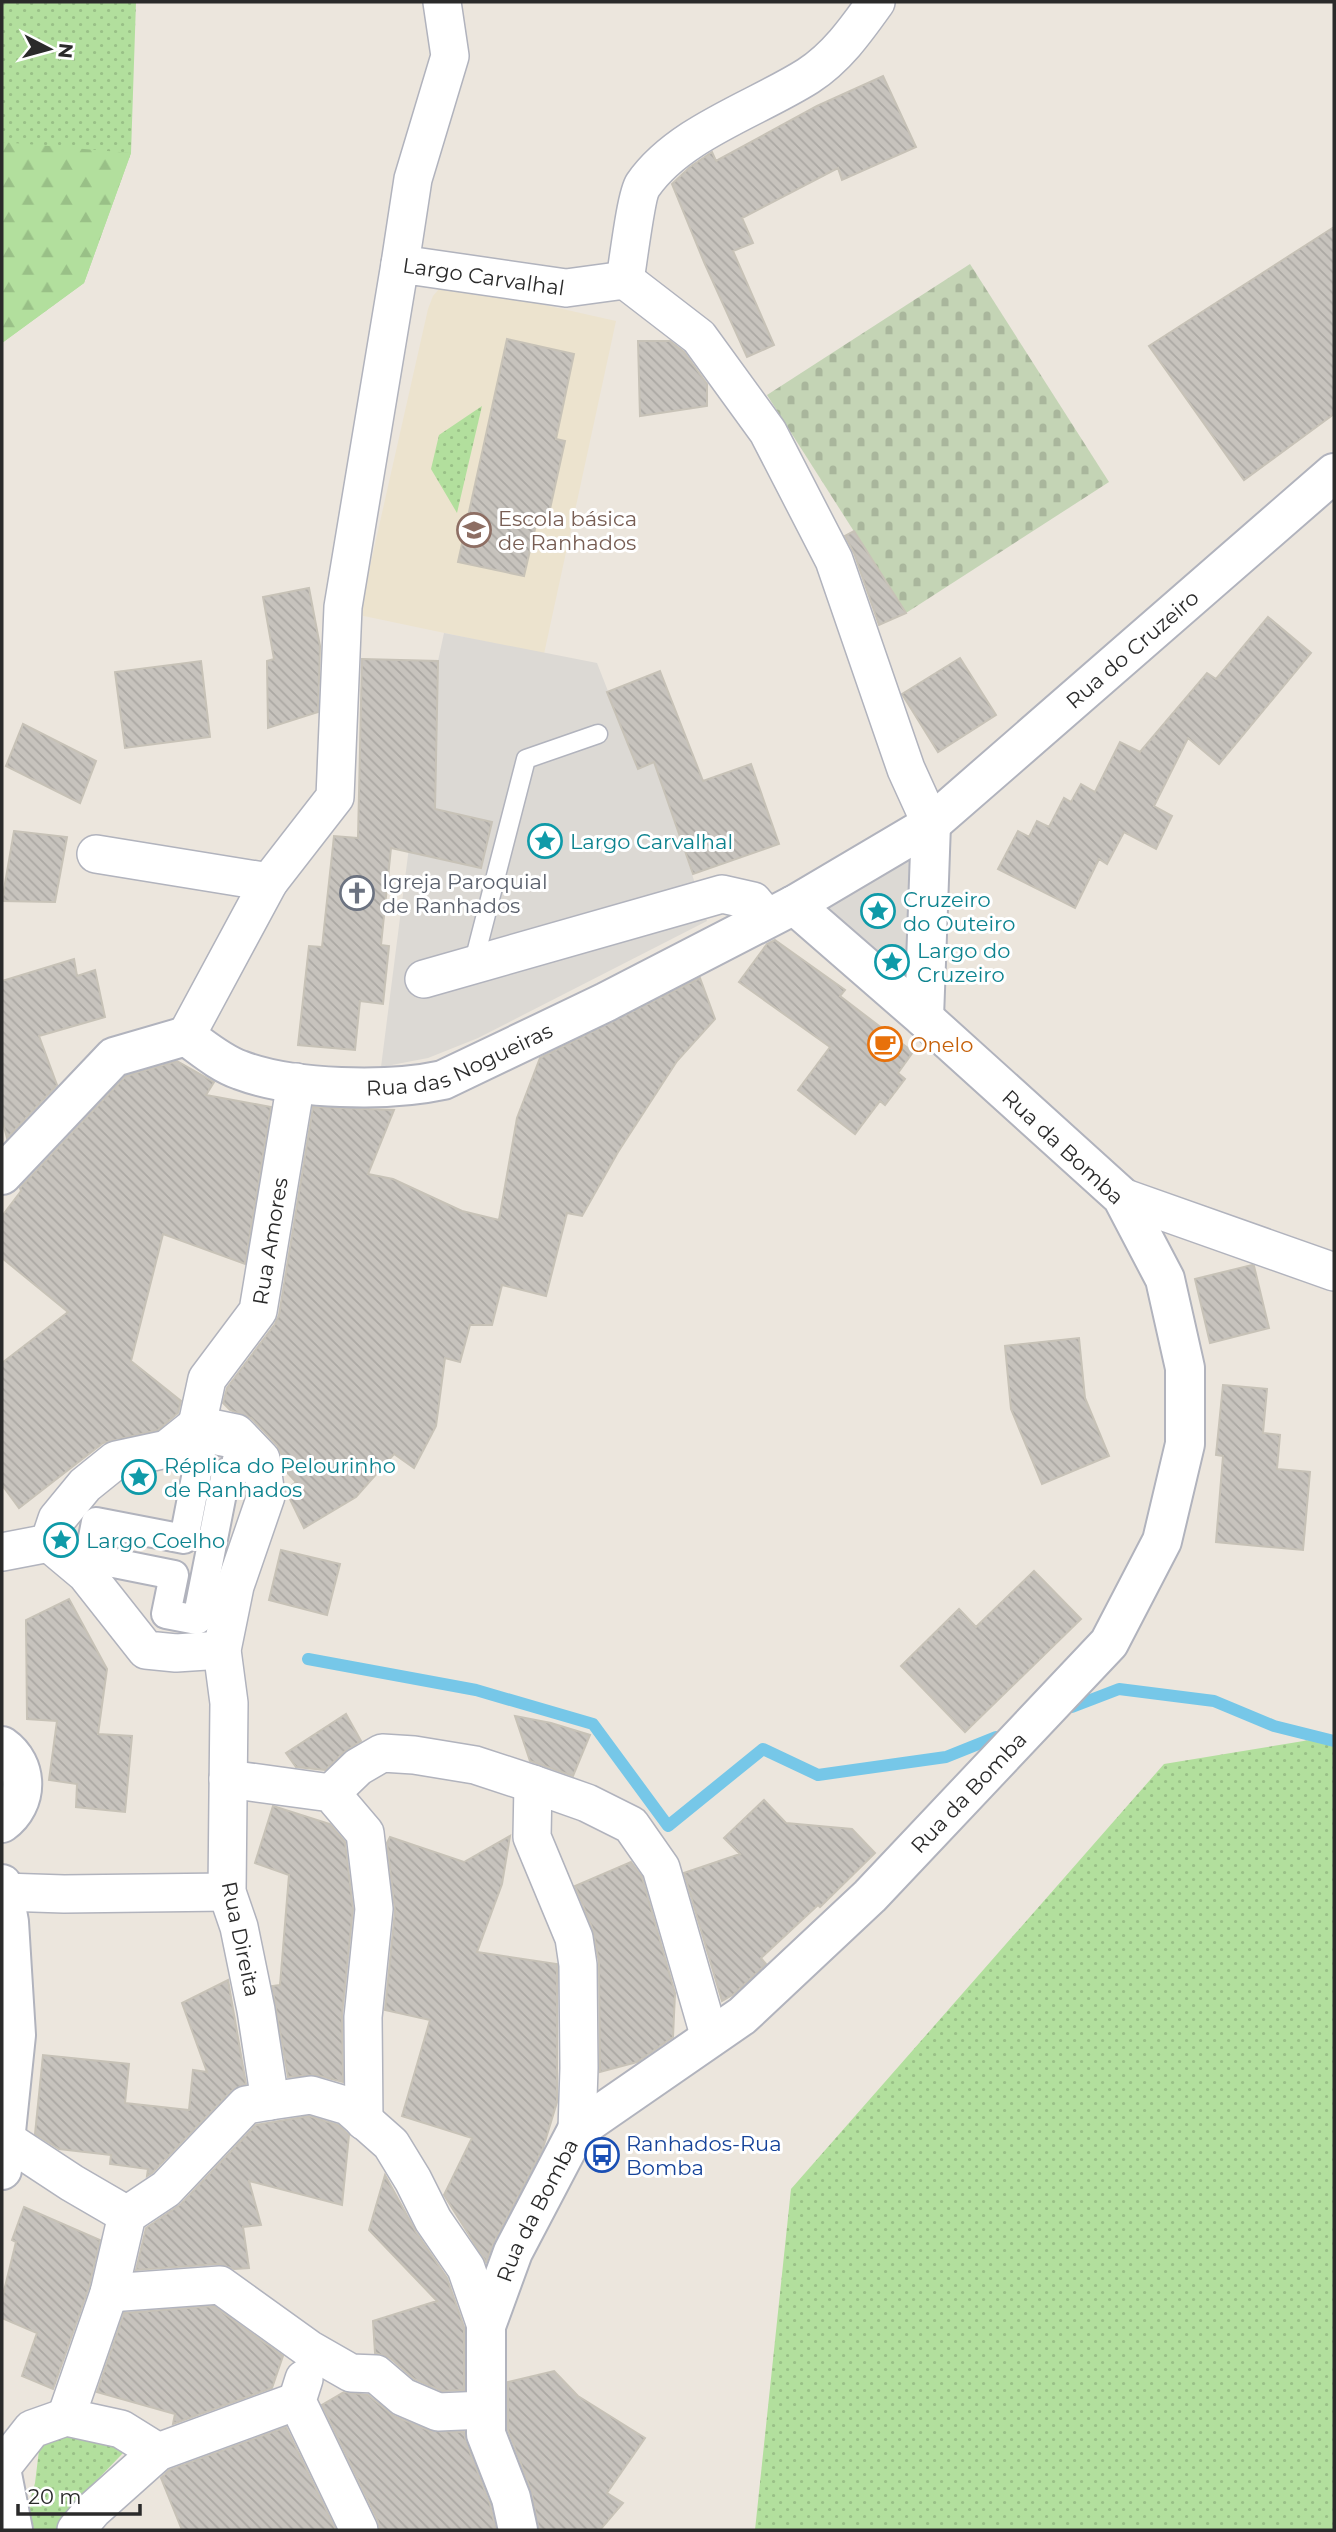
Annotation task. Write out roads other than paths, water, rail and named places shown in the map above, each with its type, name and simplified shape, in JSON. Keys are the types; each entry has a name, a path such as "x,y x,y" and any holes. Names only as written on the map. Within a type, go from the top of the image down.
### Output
{"street":[{"path":"400,264 413,179 450,56 442,2"},
{"path":"876,2 844,47 817,68 671,155 641,187 625,280 699,337 768,432 834,560 906,769 931,824 924,1018"},
{"name":"Largo Carvalhal","path":"186,1036 269,882 335,797 343,607 400,264 566,288 625,280"},
{"name":"Rua do Cruzeiro","path":"931,824 1334,473"},
{"name":"Rua das Nogueiras","path":"186,1036 239,1070 267,1079 365,1087 443,1080 606,1002 781,911 931,824"},
{"path":"96,855 269,882"},
{"path":"424,979 722,894 781,911"},
{"name":"Rua da Bomba","path":"519,2530 511,2498 486,2434 486,2326 513,2252 577,2130 742,2016 870,1896 1109,1643 1162,1541 1185,1444 1185,1368 1165,1279 1122,1197 924,1018 781,911"},
{"path":"2,1175 114,1057 186,1036"},
{"name":"Rua Amores","path":"198,1431 207,1379 258,1311 296,1082"},
{"path":"1122,1197 1334,1272"},
{"path":"48,1543 57,1519 85,1485 116,1460 167,1449 198,1431 240,1445 234,1474 226,1473 197,1620 166,1614 174,1575 89,1558 96,1522 184,1539 201,1452 196,1451 198,1431"},
{"name":"Rua Direita","path":"198,1431 236,1433 261,1460 266,1496 234,1586 222,1650 229,1703 227,1892 239,1927 256,2010 270,2101"},
{"path":"2,1552 48,1543"},
{"path":"48,1543 86,1574 146,1650 176,1653 222,1650"},
{"path":"2,1746 14,1757 21,1770 23,1784 15,1811 2,1823"},
{"path":"331,1793 358,1767 382,1753 414,1755 475,1765 587,1803 631,1825 661,1868 710,2038"},
{"path":"228,1779 331,1793 365,1833 374,1909 363,2017 364,2121"},
{"path":"533,1784 532,1837 574,1938 579,1965 577,2130"},
{"path":"127,2215 72,2183 3,2155 16,2035 9,1922 2,1888 64,1894 227,1892"},
{"path":"66,2417 109,2293 127,2215 166,2189 246,2105 310,2095 348,2106 391,2144 433,2220 466,2268 486,2326"},
{"path":"109,2293 220,2285 309,2349 351,2373 376,2374 403,2397 438,2412 486,2410"},
{"path":"309,2349 297,2401 359,2530"},
{"path":"76,2530 93,2510 158,2452 297,2401"},
{"path":"2,2467 32,2429 66,2417 121,2429 158,2452"},
{"path":"2,2473 13,2530"}],"lane":[{"path":"473,965 526,759 597,734"}],"waterway":[{"path":"308,1659 476,1690 593,1724 668,1826 763,1749 818,1775 946,1757 996,1737"},
{"path":"1072,1707 1119,1689 1214,1701 1274,1726 1334,1741"}],"place":[{"name":"Escola básica de Ranhados","path":"474,530"},
{"name":"Largo Carvalhal","path":"545,841"},
{"name":"Igreja Paroquial de Ranhados","path":"357,893"},
{"name":"Cruzeiro do Outeiro","path":"878,911"},
{"name":"Largo do Cruzeiro","path":"892,962"},
{"name":"Onelo","path":"885,1044"},
{"name":"Réplica do Pelourinho de Ranhados","path":"139,1477"},
{"name":"Largo Coelho","path":"61,1540"},
{"name":"Ranhados-Rua Bomba","path":"602,2155"}]}
